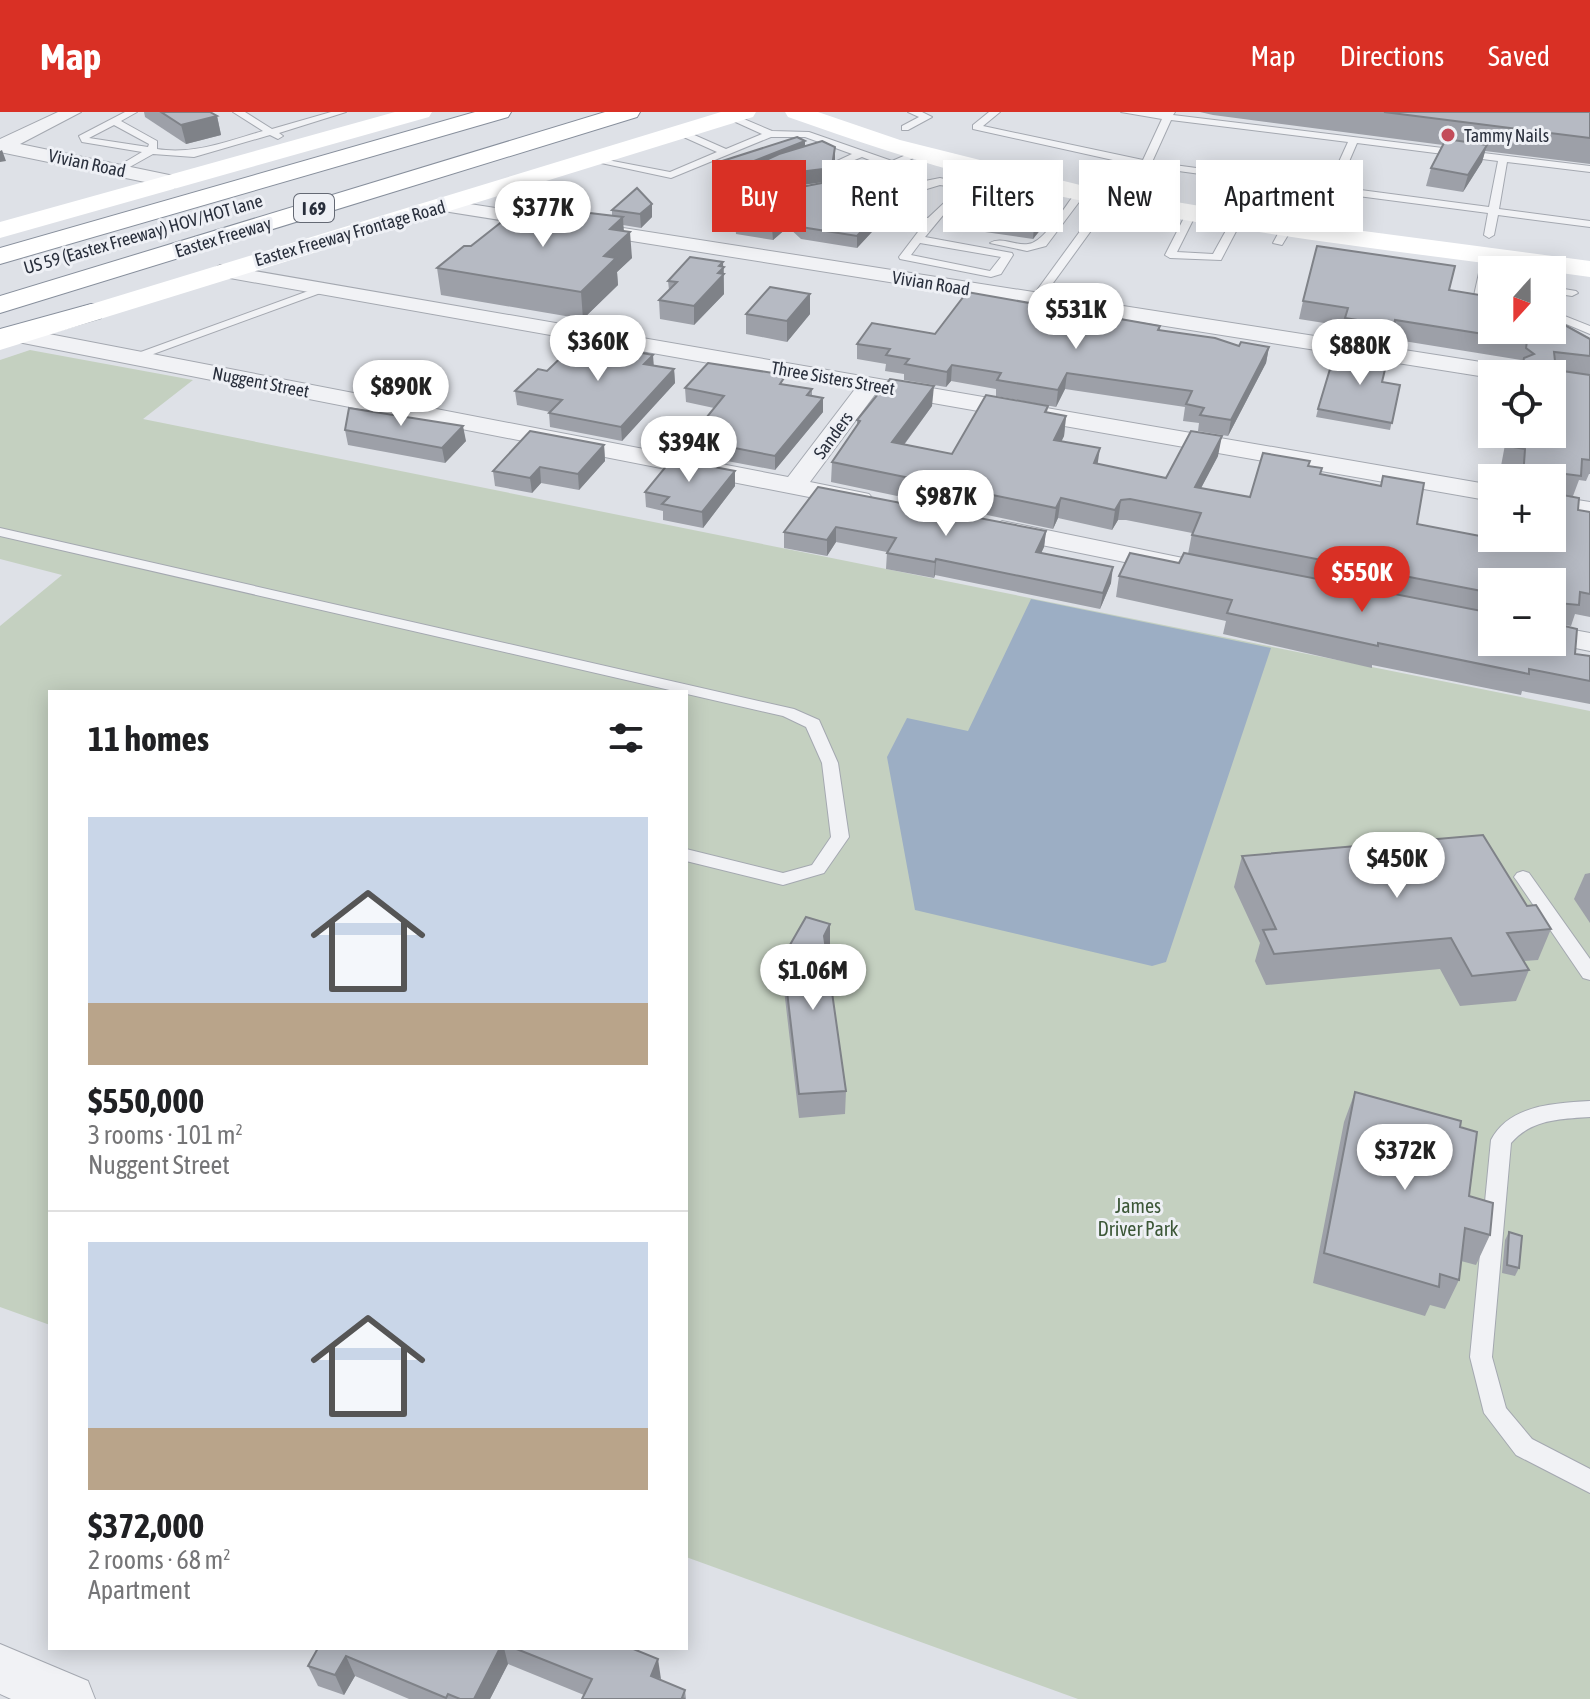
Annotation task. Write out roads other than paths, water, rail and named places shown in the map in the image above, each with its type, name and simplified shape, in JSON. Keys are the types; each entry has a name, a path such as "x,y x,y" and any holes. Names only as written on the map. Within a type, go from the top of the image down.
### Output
{"main road":[{"path":"0,231 421,112"},
{"name":"I 69","path":"0,256 500,112"},
{"name":"US 59 (Eastex Freeway) HOV/HOT lane","path":"0,276 564,112"},
{"name":"Eastex Freeway","path":"0,305 629,112"},
{"path":"858,112 920,118 1016,157 1079,165"},
{"path":"731,115 865,150 916,154 943,162"},
{"name":"Eastex Freeway Frontage Road","path":"6,338 220,271 444,206 731,115"},
{"path":"801,123 828,139"},
{"path":"1180,210 1196,213"},
{"path":"1363,221 1490,253 1590,269"},
{"path":"1336,232 1347,246 1490,253 1590,248"}],"street":[{"path":"1,145 72,112"},
{"name":"Vivian Road","path":"1,145 174,182"},
{"name":"Vivian Road","path":"444,206 936,274 985,282 1036,299 1478,368"},
{"name":"Three Sisters Street","path":"220,271 1478,491"},
{"name":"Nuggent Street","path":"6,338 133,357 887,505"},
{"name":"Sanders","path":"795,485 870,385"},
{"path":"1566,506 1590,510"},
{"path":"979,524 1195,568"},
{"path":"1566,638 1590,642"},
{"path":"0,1669 70,1699"}],"lane":[{"path":"132,112 84,136 85,140 176,155 194,154 341,112"},
{"path":"238,112 297,147"},
{"path":"995,112 976,127 1096,160"},
{"path":"1126,112 1170,114 1590,169"},
{"path":"1145,160 1170,114"},
{"path":"731,115 770,134"},
{"path":"114,121 154,143 152,151 119,170"},
{"path":"671,175 801,123"},
{"path":"680,132 725,152"},
{"path":"1344,160 1354,140"},
{"path":"844,160 865,150 883,160"},
{"path":"903,160 916,154"},
{"path":"1503,158 1490,253 1590,224"},
{"path":"592,160 695,178"},
{"path":"932,222 895,216 893,212 915,187 933,180 943,182"},
{"path":"713,181 735,181 774,192 729,190 713,181"},
{"path":"921,236 1035,247 1042,244 1079,195"},
{"path":"943,207 904,257 936,274 961,242"},
{"path":"1192,212 1170,255 1206,260 1217,258 1231,232"},
{"path":"1036,299 1085,232"},
{"path":"1278,243 1284,232"},
{"path":"961,242 1008,255 997,272 985,282"},
{"path":"133,357 322,289"},
{"path":"1566,292 1572,293"},
{"path":"1566,320 1590,330"},
{"path":"0,532 665,690"},
{"path":"688,694 788,712 813,724 830,763 840,837 818,869 783,879 688,855"},
{"path":"1523,877 1590,973"},
{"path":"1590,1109 1556,1111 1514,1123 1501,1140 1481,1357 1496,1413 1524,1447 1590,1482"}],"water":[{"path":"1031,599 1271,648 1166,962 1152,966 915,910 887,757 907,718 968,731"}],"place":[{"name":"Tammy Nails","path":"1448,135"}],"park label":[{"name":"James Driver Park","path":"1138,1216"}]}
